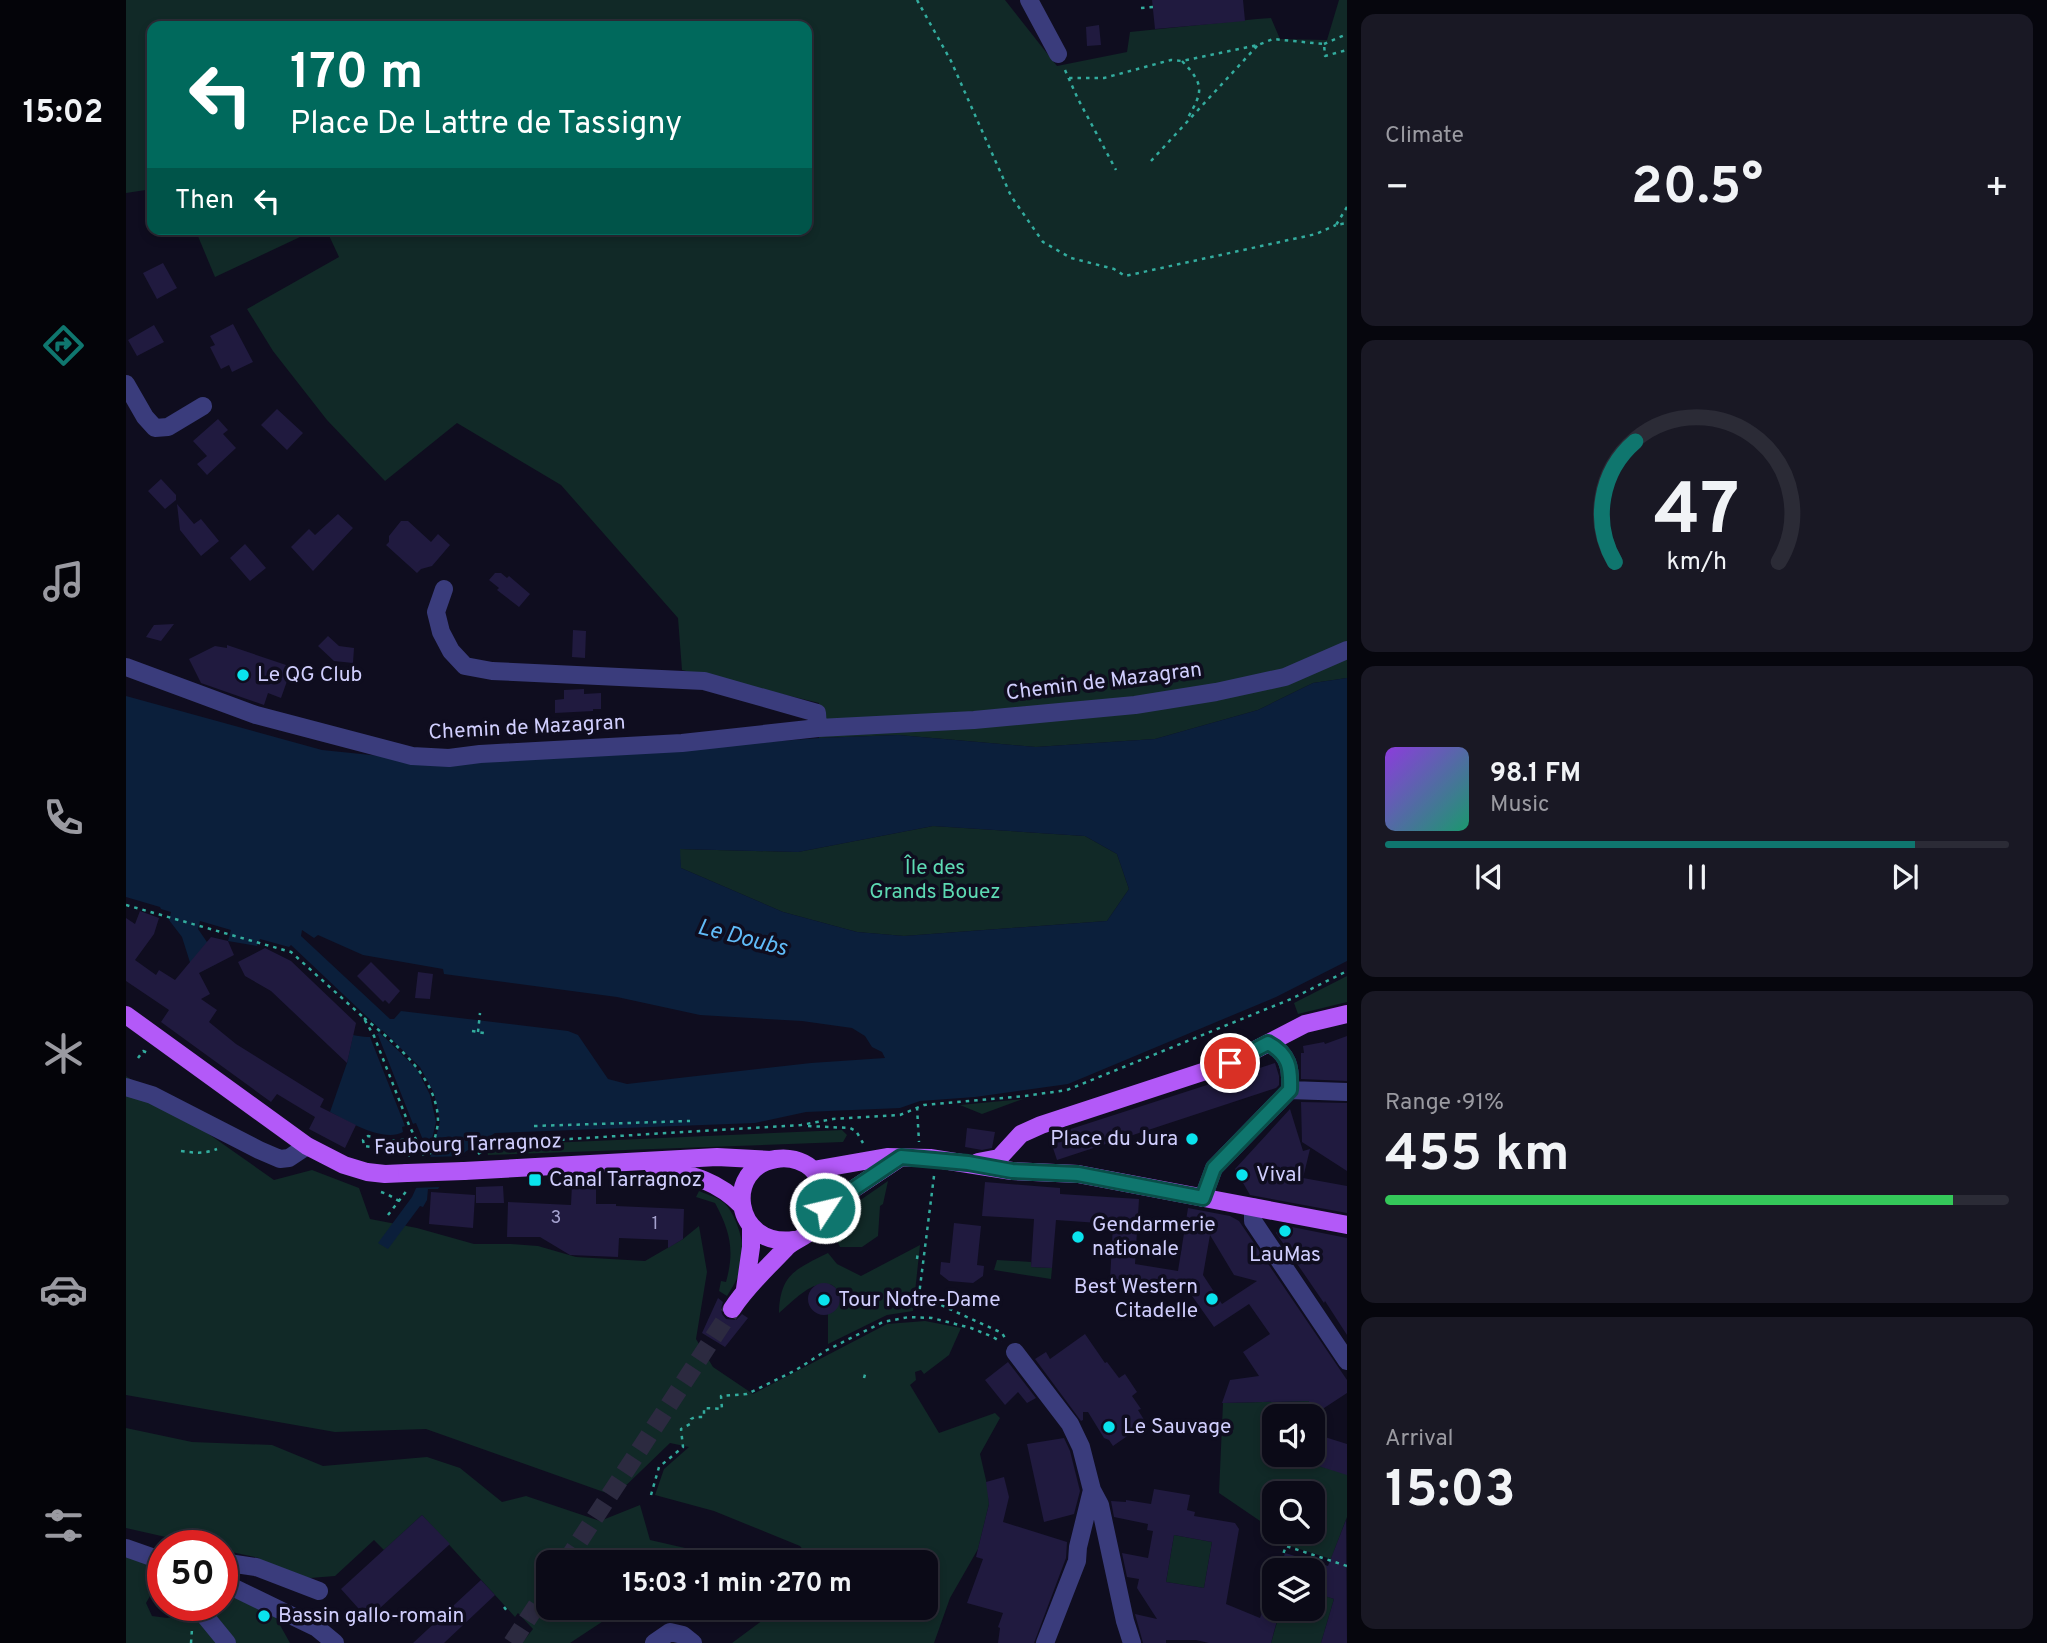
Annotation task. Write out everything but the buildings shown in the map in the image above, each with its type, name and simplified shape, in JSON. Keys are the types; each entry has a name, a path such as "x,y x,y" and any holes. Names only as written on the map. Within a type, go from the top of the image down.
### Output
{"main road":[{"path":"968,1163 999,1158 1021,1134 1041,1125 1230,1063 1305,1024 1347,1014"},
{"name":"Faubourg Tarragnoz","path":"126,1015 307,1146 344,1165 367,1172 385,1174 410,1167 717,1157 771,1160"},
{"path":"825,1208 901,1157"},
{"path":"813,1170 901,1157 968,1163 1012,1171 1078,1174 1347,1225"},
{"path":"732,1309 745,1290 794,1240 818,1224 825,1208 821,1181 813,1170 793,1159 771,1160 760,1165 745,1183 742,1206 745,1217 760,1235 782,1242 794,1240"},
{"name":"Faubourg Tarragnoz","path":"636,1161 717,1185 730,1193 742,1206"},
{"path":"745,1290 751,1227"}],"street":[{"path":"1030,0 1058,54"},
{"path":"126,384 155,428 168,427 203,406"},
{"path":"444,589 436,612 441,632 451,651 466,666 492,671 704,681 817,713 818,728"},
{"name":"Chemin de Mazagran","path":"126,667 256,715 412,755 449,758 682,743 818,728 975,720 1135,705 1285,677 1347,650"},
{"path":"1203,1198 1214,1168 1290,1090 1289,1068 1284,1055 1268,1043"},
{"path":"126,1087 152,1095 280,1158 289,1158 307,1146"},
{"path":"1290,1090 1347,1092"},
{"path":"1253,1207 1253,1221 1347,1361"},
{"path":"1015,1352 1070,1424 1082,1447 1092,1490 1100,1505 1132,1643"},
{"path":"1045,1643 1077,1562 1092,1490"},
{"path":"126,1548 147,1555"},
{"path":"238,1564 256,1567 319,1591"},
{"path":"238,1590 317,1628 335,1643"},
{"path":"209,1621 227,1643"},
{"path":"654,1643 670,1632 682,1635 693,1643"}],"path":[{"path":"917,0 951,61 1011,197 1042,242 1071,258 1114,269 1125,276 1316,234 1347,223"},
{"path":"1141,8 1153,7"},
{"path":"1116,170 1069,78 1104,78 1171,60 1182,61 1258,46 1273,39 1324,44 1347,34"},
{"path":"1324,44 1325,56 1347,50"},
{"path":"1151,161 1258,46"},
{"path":"1182,61 1199,84 1200,94 1185,123"},
{"path":"1336,225 1347,206"},
{"path":"126,905 291,952 381,1031 419,1069 433,1095 438,1121 430,1152"},
{"path":"801,1125 833,1119 900,1115 917,1107 1067,1090 1291,999 1347,971"},
{"path":"478,1032 480,1013"},
{"path":"363,1017 374,1036 415,1138 396,1141 368,1136 363,1140 364,1146 406,1152 412,1157 410,1167"},
{"path":"472,1031 484,1033"},
{"path":"138,1058 143,1051"},
{"path":"917,1107 919,1143"},
{"path":"534,1126 690,1121"},
{"path":"468,1165 486,1149 568,1139 801,1125 850,1128 856,1131 864,1147"},
{"path":"181,1151 207,1153 233,1136"},
{"path":"933,1176 919,1295 1002,1333 1015,1352"},
{"path":"387,1194 399,1201"},
{"path":"917,1259 918,1252"},
{"path":"651,1495 659,1467 683,1447 681,1429 690,1424 691,1419 704,1417 704,1408 722,1409 721,1396 747,1394 883,1322 909,1317 932,1318 993,1337 1015,1352"},
{"path":"864,1378 866,1371"},
{"path":"1282,1558 1286,1546 1323,1558"},
{"path":"1325,1559 1347,1566"},
{"path":"503,1607 509,1610"}],"green space":[{"path":"126,0 1005,0 1057,66 1127,52 1130,32 1257,19 1271,18 1280,39 1327,40 1339,0 1347,0 1347,678 1313,683 1258,710 1155,739 1036,747 898,735 819,738 819,703 682,670 678,618 561,485 457,423 385,481 327,420 273,351 247,309 339,257 329,235 812,235 812,21 147,21 147,190 126,193"},
{"path":"198,235 304,235 215,277"},
{"name":"Île des Grands Bouez","path":"933,826 1085,836 1117,854 1129,889 1107,921 904,936 857,932 783,912 681,868 679,849 798,852"},
{"path":"1347,976 1347,1002 1298,1014 1294,1003"},
{"path":"126,1076 274,1180 312,1170 359,1188 370,1219 417,1228 474,1244 538,1246 576,1257 645,1261 683,1239 699,1226 707,1272 696,1339 713,1367 753,1394 887,1324 925,1321 961,1328 949,1355 924,1374 921,1370 915,1372 916,1380 910,1385 939,1433 995,1413 1000,1418 980,1454 989,1504 978,1549 950,1598 934,1643 732,1643 763,1620 938,1620 938,1550 803,1550 800,1546 714,1511 655,1495 664,1469 689,1447 670,1443 615,1496 426,1429 335,1432 126,1395"},
{"path":"1023,1099 982,1114 960,1105"},
{"path":"842,1130 847,1135 843,1142 488,1155 487,1151 548,1143"},
{"path":"888,1181 883,1204 880,1206 878,1236 862,1247 840,1247 830,1226 842,1208 855,1197 859,1201"},
{"path":"699,1191 725,1204 741,1236 742,1265 727,1296 719,1291 721,1281 726,1282 729,1271 730,1241 715,1203 696,1197"},
{"path":"920,1245 913,1311 887,1315 828,1344 828,1314 837,1306 839,1300 834,1286 816,1285 779,1313 783,1289 792,1274 828,1253 837,1264 861,1276"},
{"path":"997,1260 1031,1262 1031,1267 1052,1268 1051,1279 994,1270"},
{"path":"1309,1401 1308,1404 1262,1404 1262,1467 1324,1467 1347,1474 1347,1517 1331,1559 1283,1544 1325,1544 1325,1481 1262,1481 1262,1522 1219,1493 1223,1403"},
{"path":"126,1428 192,1442 272,1445 323,1466 427,1457 460,1468 502,1502 526,1496 600,1521 640,1505 650,1540 694,1550 536,1550 536,1620 605,1620 570,1643 522,1643 533,1629 518,1613 515,1617 422,1515 384,1550 374,1540 335,1576 310,1578 263,1565 259,1558 238,1553 238,1530 147,1530 147,1533 126,1528"},
{"path":"1174,1535 1212,1542 1204,1588 1166,1582"},
{"path":"126,1556 147,1563 147,1621 203,1621 221,1643 126,1643"},
{"path":"1325,1596 1334,1599 1321,1643 1271,1643 1277,1621 1325,1621"},
{"path":"238,1597 276,1618 290,1643 233,1643 217,1621 238,1621"}],"water":[{"name":"Le Doubs","path":"1347,678 1347,961 1276,997 1068,1084 975,1097 920,1101 900,1108 806,1112 755,1123 495,1133 465,1152 438,1189 428,1189 423,1207 420,1206 388,1249 378,1243 412,1197 432,1153 428,1152 416,1123 402,1127 403,1132 386,1135 366,1130 330,1112 347,1063 353,1035 372,1037 381,1030 291,945 289,947 260,939 257,946 228,941 231,930 200,921 198,929 216,964 194,975 182,937 169,920 171,912 126,897 126,696 322,750 410,759 575,757 819,738 898,735 1036,747 1155,739 1258,710 1313,683","holes":["933,826 1085,836 1117,854 1129,889 1107,921 904,936 857,932 783,912 681,868 680,849 798,852","302,930 314,938 318,935 363,955 443,969 444,974 617,997 700,1015 802,1021 852,1028 865,1036 872,1047 882,1052 885,1058 811,1063 627,1084 608,1079 578,1035 568,1031 401,1011 394,1019 390,1019 301,936"]}],"pier":[{"path":"382,1030 420,1067 434,1093 440,1121 432,1153 429,1152 436,1122 430,1095 417,1069 380,1033"},
{"path":"378,1035 413,1124 405,1126 370,1037"},
{"path":"467,1156 440,1187 412,1188 427,1157"}],"tunnel":[{"path":"574,1550 732,1309"},
{"path":"512,1643 536,1606"}],"place":[{"name":"Le QG Club","path":"243,675"},
{"name":"Place du Jura","path":"1192,1139"},
{"name":"Vival","path":"1242,1175"},
{"name":"Canal Tarragnoz","path":"535,1180"},
{"name":"LauMas","path":"1285,1231"},
{"name":"Gendarmerie nationale","path":"1078,1237"},
{"name":"Best Western Citadelle","path":"1212,1299"},
{"name":"Tour Notre-Dame","path":"824,1300"},
{"name":"Le Sauvage","path":"1109,1427"},
{"name":"Bassin gallo-romain","path":"264,1616"}],"route":[{"path":"825,1208 901,1157 930,1158 1012,1171 1078,1174 1203,1198 1214,1168 1290,1090 1289,1068 1284,1055 1268,1043 1230,1063"}]}
